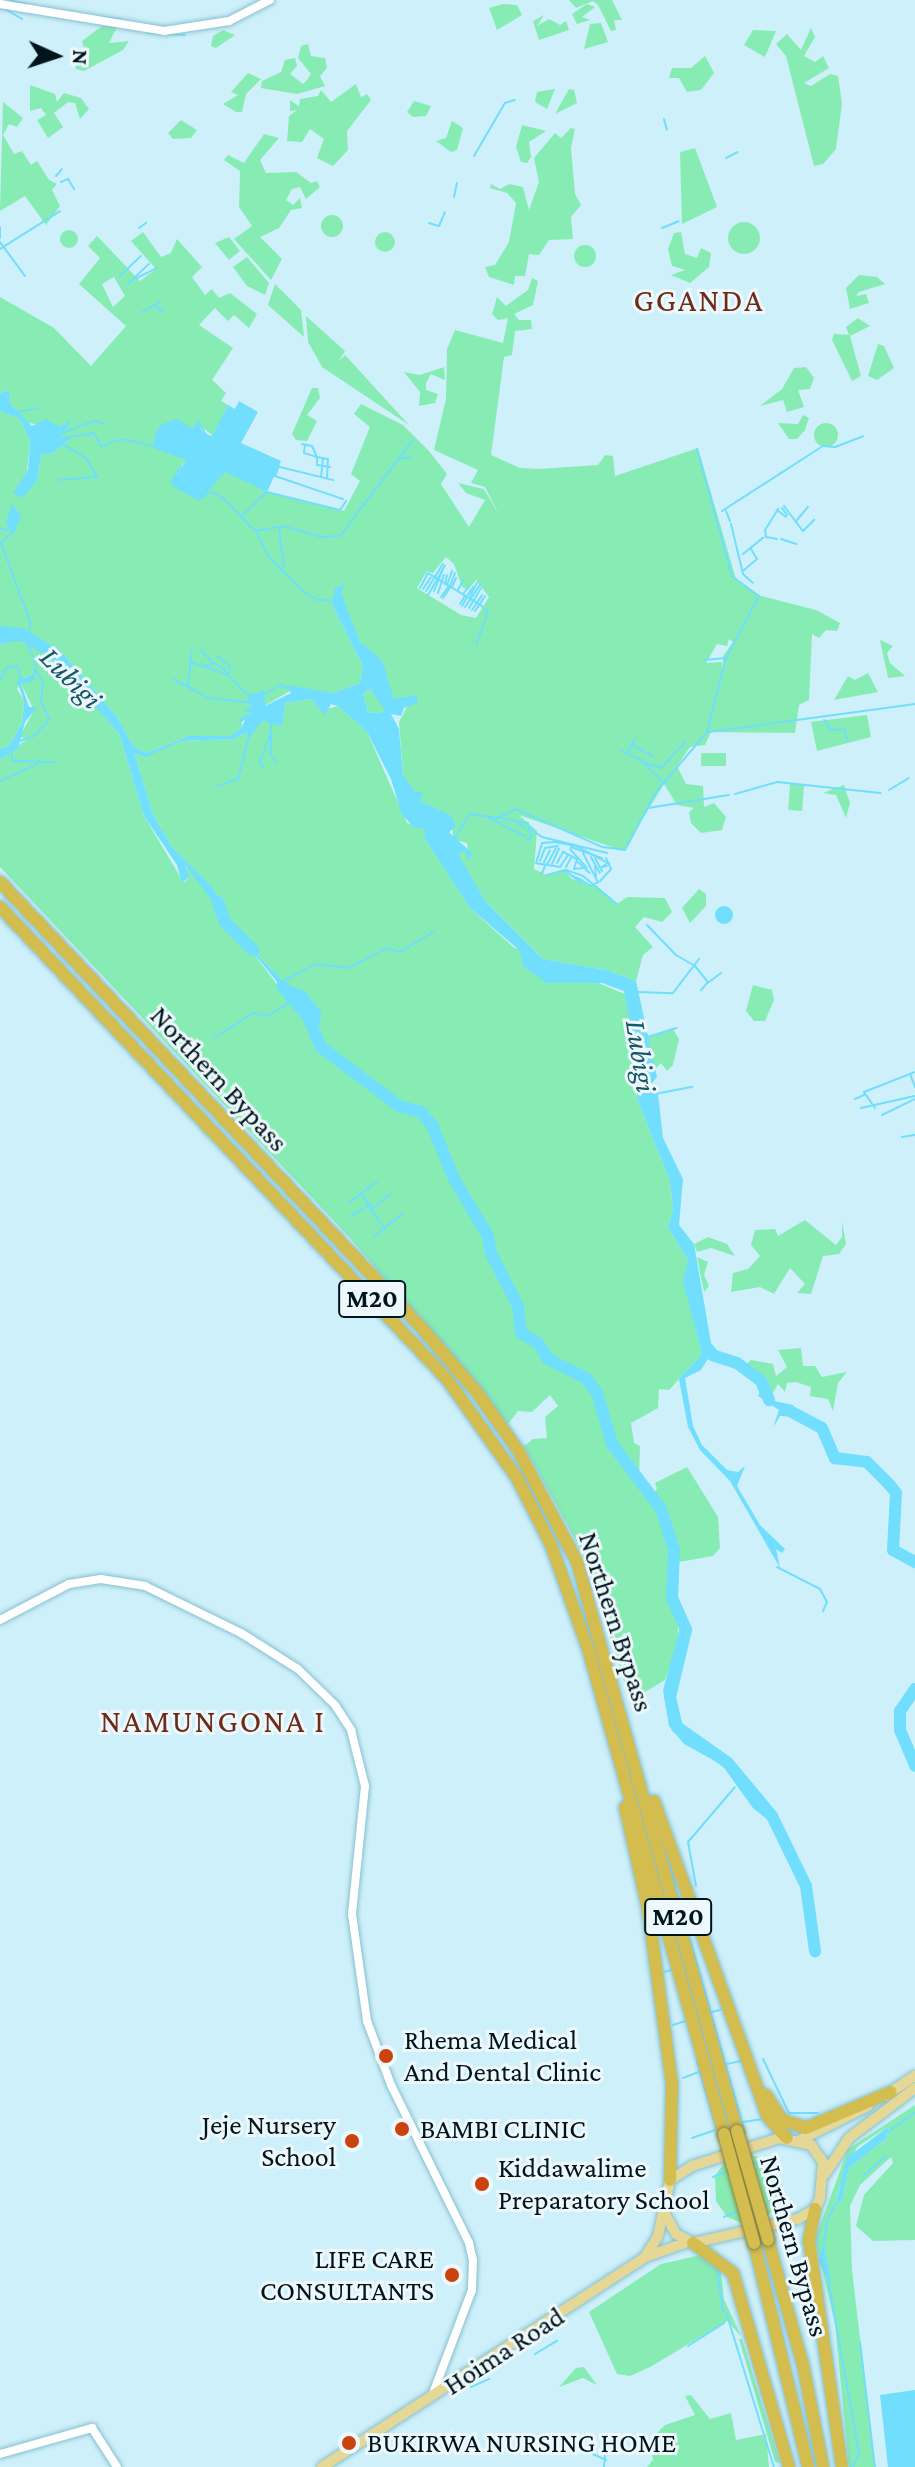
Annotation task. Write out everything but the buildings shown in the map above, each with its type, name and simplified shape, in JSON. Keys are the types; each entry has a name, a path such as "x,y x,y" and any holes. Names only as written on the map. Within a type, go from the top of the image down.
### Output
{"highway":[{"name":"Northern Bypass","path":"0,882 420,1326 485,1402 518,1450 577,1562 737,2131 808,2467"},
{"name":"Northern Bypass","path":"0,907 437,1368 487,1430 551,1545 589,1652 724,2134 803,2365 823,2467"},
{"path":"619,1704 635,1735 668,1845 768,2117 793,2139"},
{"path":"622,1768 672,2084 670,2180"},
{"path":"746,2056 776,2112 797,2127 815,2126 893,2097"},
{"path":"815,2209 809,2241 828,2343 842,2467"},
{"path":"691,2243 733,2273 789,2467"}],"main road":[{"path":"815,2209 825,2174 849,2138 915,2076"},
{"path":"645,2257 665,2214 670,2180 712,2157 793,2139 840,2123 915,2088"},
{"path":"793,2139 819,2153 825,2174"},
{"name":"Hoima Road","path":"322,2467 645,2257 691,2243 798,2219 815,2209"},
{"path":"665,2214 676,2234 691,2243"}],"street":[{"path":"0,4 164,31 229,21 270,0"},
{"path":"0,1620 69,1584 91,1580 145,1586 189,1607 298,1669 335,1705 355,1743 365,1786 352,1888 361,1996 391,2085 469,2243 473,2260 472,2290 432,2396"},
{"path":"0,2454 92,2428 117,2467"}],"green space":[{"path":"569,0 612,0 622,20 614,20 616,30 611,31 593,1 576,8"},
{"path":"503,4 517,5 522,15 497,30 489,8"},
{"path":"587,4 595,7 582,17 590,20 577,24 572,14"},
{"path":"544,15 537,26 549,19 560,25 566,21 569,30 539,40 533,21"},
{"path":"601,23 608,42 584,49 590,24"},
{"path":"118,25 109,43 129,41 123,50 84,71 76,69 73,64 86,55 82,41 102,26"},
{"path":"811,28 815,37 804,56 815,62 823,56 829,68 804,83 811,86 830,74 838,76 842,104 836,149 823,164 814,166 786,56 776,44 787,34 801,50"},
{"path":"223,30 235,35 216,48 211,46 213,36"},
{"path":"753,30 776,31 765,57 744,45"},
{"path":"308,44 311,56 325,58 327,68 320,76 325,86 297,94 261,88 262,81 281,72 285,60 295,58 297,66 290,74 303,84 311,74 298,58 301,46"},
{"path":"705,56 714,73 701,90 687,92 679,78 669,78 672,68 691,68"},
{"path":"248,73 261,79 246,94 242,112 236,112 223,104 238,95 231,92"},
{"path":"356,84 361,97 367,94 371,100 347,131 348,150 333,166 317,158 324,139 310,129 302,142 287,141 289,116 297,110 290,111 290,100 299,106 300,99 318,96 321,90 331,102"},
{"path":"30,85 55,94 57,102 64,93 81,98 89,109 80,119 75,103 68,102 54,113 63,127 48,138 37,120 46,115 41,108 30,111"},
{"path":"555,89 547,109 535,102 537,92"},
{"path":"569,89 574,90 577,103 555,114"},
{"path":"414,101 431,106 426,116 413,117 407,112"},
{"path":"3,102 23,118 17,127 9,124 3,135 14,154 22,151 31,165 37,161 49,180 57,184 52,190 60,206 46,225 25,196 0,211"},
{"path":"181,120 197,130 191,138 173,139 168,133"},
{"path":"452,121 463,128 457,150 451,152 436,141 446,138"},
{"path":"522,125 546,131 529,142 531,157 527,163 521,162 516,147"},
{"path":"571,128 575,129 571,148 575,194 581,205 571,217 573,239 549,240 539,255 529,254 525,276 515,276 514,285 489,277 485,267 495,265 509,242 516,203 507,193 490,188 491,184 500,189 509,184 523,187 529,210 539,182 534,158 555,133 561,138"},
{"path":"264,134 279,138 260,160 266,173 296,172 311,183 317,181 320,187 306,199 300,187 292,189 286,200 293,205 300,198 302,208 291,210 279,228 260,237 282,259 271,280 234,239 252,226 239,207 240,171 224,160 228,155 244,163"},
{"path":"695,148 717,207 682,224 680,152"},
{"path":"332,215 340,218 343,226 340,234 332,237 324,234 321,226 324,218"},
{"path":"744,222 755,227 760,238 755,249 744,254 733,249 728,238 733,227"},
{"path":"65,230 73,230 78,239 76,246 65,248 60,243 60,235"},
{"path":"143,232 161,257 171,253 177,239 202,267 192,277 205,295 212,289 219,298 230,293 257,314 249,328 234,315 228,321 215,308 199,325 233,348 212,380 226,393 221,401 228,405 213,436 198,424 191,428 186,460 175,475 225,471 267,492 344,511 360,481 351,474 370,427 354,414 361,404 403,425 429,451 447,474 441,484 469,527 485,500 466,493 458,483 484,489 499,515 485,487 471,483 478,470 434,450 446,399 447,349 455,330 503,343 508,318 498,320 492,314 497,297 506,306 528,290 532,278 538,281 533,305 514,314 519,320 531,320 532,329 515,331 512,355 504,357 491,455 520,468 539,469 598,465 605,455 613,456 615,476 698,448 736,579 761,596 816,610 840,623 837,631 826,630 819,638 812,634 809,700 799,705 795,733 711,732 705,745 690,747 677,766 686,784 703,786 704,807 714,803 726,817 722,830 701,833 691,823 689,812 694,808 677,805 664,784 623,851 519,815 537,831 534,869 547,875 564,870 572,879 597,886 617,904 627,897 665,898 672,912 662,922 644,917 635,927 653,947 643,955 636,981 606,970 543,959 485,901 462,866 458,853 464,851 469,859 467,843 453,839 452,817 420,801 403,775 399,722 408,705 394,700 388,680 360,642 340,593 345,585 332,605 363,666 360,683 333,693 290,691 264,706 265,690 250,701 251,713 242,717 242,727 231,736 188,736 147,753 134,747 117,717 65,656 55,647 44,647 76,683 83,702 96,707 119,733 144,816 184,883 189,877 183,864 211,893 217,910 214,890 171,846 152,812 135,754 142,756 181,741 234,739 247,732 250,737 261,721 280,723 285,703 311,699 327,709 338,706 367,732 407,823 425,828 425,839 470,908 513,947 627,995 637,1099 670,1181 673,1209 668,1227 688,1260 684,1282 702,1354 669,1390 659,1389 658,1408 631,1423 634,1443 640,1446 639,1477 650,1497 657,1489 655,1483 687,1467 718,1517 720,1548 713,1556 673,1563 679,1641 665,1680 640,1695 628,1693 582,1552 524,1446 533,1439 547,1438 545,1417 558,1406 550,1395 532,1412 518,1411 508,1424 350,1238 0,867 0,759 26,740 20,736 34,710 21,684 32,679 25,677 17,689 24,701 22,723 9,746 0,749 0,645 23,638 26,633 0,626 0,411 20,419 30,441 25,492 37,481 41,455 53,453 69,440 61,437 60,427 28,423 10,404 8,390 0,393 0,297 54,328 91,366 126,326 79,284 100,258 88,246 97,236 140,281 156,269 131,241","holes":["114,277 125,296 113,307 102,284","446,557 454,564 462,587 468,590 476,580 489,597 476,618 461,615 417,588 427,571 433,573","729,639 733,642 723,656 723,670 722,662 706,663 717,644 727,646","245,942 292,990 291,995 279,987"]},
{"path":"385,232 392,235 395,242 392,249 385,252 378,249 375,242 378,235"},
{"path":"681,232 685,254 697,258 701,248 711,253 709,267 690,283 671,275 685,270 672,266 668,249 674,233"},
{"path":"229,237 240,251 229,260 215,243"},
{"path":"585,245 593,248 596,256 593,264 585,267 577,264 574,256 577,248"},
{"path":"247,257 269,283 265,295 247,286 233,267"},
{"path":"859,275 877,277 885,284 859,292 856,296 866,294 869,303 850,309 846,288"},
{"path":"275,284 301,310 304,337 268,305"},
{"path":"306,316 345,351 339,361 345,355 409,425 322,367 308,342"},
{"path":"858,318 870,326 850,336 861,376 852,381 832,340 834,334 849,335 846,327"},
{"path":"878,344 884,346 894,368 877,380 868,376"},
{"path":"444,367 445,380 431,374 426,383 426,390 438,394 435,403 419,406 420,392 404,372 420,375"},
{"path":"806,367 814,378 810,389 798,390 804,407 787,412 783,400 760,406 782,389 794,368"},
{"path":"312,388 318,388 320,398 307,415 317,421 307,441 296,440 292,434"},
{"path":"803,415 809,418 805,430 797,439 789,439 778,423 798,424"},
{"path":"826,423 835,426 838,435 835,444 826,447 817,444 814,435 817,426"},
{"path":"880,640 893,646 887,653 890,663 905,676 888,678"},
{"path":"868,673 878,692 834,700 848,676 855,680"},
{"path":"370,689 386,710 368,712 363,694"},
{"path":"867,715 871,737 817,751 811,722"},
{"path":"701,753 726,753 726,766 701,766"},
{"path":"790,784 804,785 802,811 788,810"},
{"path":"844,785 850,803 846,818 836,795 823,793"},
{"path":"699,889 706,894 706,906 690,923 682,908"},
{"path":"753,985 772,990 774,1000 765,1021 754,1021 746,1011"},
{"path":"673,1029 679,1039 673,1065 667,1071 661,1063 654,1070 645,1037"},
{"path":"805,1220 836,1245 842,1237 842,1222 846,1244 839,1254 823,1256 811,1294 797,1293 805,1284 790,1268 774,1294 760,1287 731,1292 733,1273 748,1269 760,1256 751,1245 755,1230 775,1229 778,1236"},
{"path":"708,1237 727,1244 735,1256 711,1248 697,1252 694,1244"},
{"path":"697,1257 708,1262 704,1275 709,1286 704,1292"},
{"path":"801,1348 803,1366 815,1366 822,1377 847,1372 838,1383 833,1411 828,1399 810,1396 811,1387 796,1382 787,1383 785,1392 778,1384 771,1396 767,1386 743,1367 751,1360 773,1364 776,1376 787,1367 778,1350"},
{"path":"915,2105 915,2240 873,2241 856,2226 864,2195 893,2163 891,2157 860,2185 850,2206 852,2270 875,2467 849,2467 835,2324 815,2239 848,2149","holes":["889,2126 887,2138 849,2168 842,2199 835,2207 839,2189 857,2147"]},
{"path":"749,2154 764,2159 777,2178 778,2203 767,2217"},
{"path":"726,2160 744,2224 727,2217 716,2201 715,2176"},
{"path":"701,2255 721,2271 724,2299 741,2336 727,2321 650,2367 630,2376 617,2374 589,2312 661,2264"},
{"path":"739,2339 742,2339 780,2463 775,2462"},
{"path":"584,2367 597,2385 583,2378 559,2387 576,2368"},
{"path":"691,2395 710,2419 731,2413 736,2440 766,2434 769,2467 647,2467 653,2460 650,2440 665,2425 695,2415 685,2396"}],"water":[{"path":"9,390 10,404 32,426 46,419 59,427 71,420 61,437 71,438 53,453 41,455 37,481 22,498 13,493 28,470 30,441 20,419 0,411 0,393"},
{"path":"239,401 258,412 241,443 281,461 267,492 225,472 199,501 171,485 186,460 153,448 160,425 177,419 191,428 198,423 203,433 212,436 228,405 235,409"},
{"path":"12,504 21,516 13,536 6,523"},
{"path":"345,584 341,593 360,642 382,660 394,699 417,695 417,703 404,708 401,716 391,714 399,729 403,775 415,792 423,792 420,801 452,816 456,827 449,832 472,853 469,860 464,851 458,854 485,901 543,959 606,970 636,981 657,1077 644,1093 657,1085 663,1138 683,1179 679,1225 694,1244 711,1343 725,1360 709,1357 701,1370 685,1378 693,1426 702,1445 727,1470 738,1472 745,1466 737,1486 760,1525 785,1549 782,1553 776,1549 780,1568 730,1481 700,1450 688,1427 679,1379 702,1354 683,1282 688,1260 668,1227 673,1209 670,1181 637,1099 637,1059 624,991 602,983 547,983 524,967 519,950 470,908 425,839 424,828 415,828 402,815 391,779 367,732 338,706 331,704 325,715 311,699 285,703 282,726 262,721 248,740 247,732 234,739 181,741 146,757 135,754 152,812 171,846 214,889 222,914 185,865 189,877 182,883 177,865 144,816 119,733 96,708 83,702 76,683 65,679 44,646 55,646 65,656 117,717 134,747 147,753 188,736 231,736 242,727 245,720 238,723 242,717 251,713 244,711 251,706 247,696 265,690 265,706 291,693 286,685 333,693 360,683 363,666 332,605 335,588","holes":["370,689 385,710 368,712 363,694"]},
{"path":"0,626 24,628 24,638 0,645"},
{"path":"34,675 35,680 21,684 29,707 37,707 25,722 18,749 0,759 0,749 9,746 22,723 24,702 17,680"},
{"path":"724,906 733,915 724,924 715,915"},
{"path":"244,941 293,991 289,1004 286,993"},
{"path":"764,1383 772,1387 767,1389 774,1401 793,1405 800,1417 780,1416 773,1428 779,1410 758,1396"},
{"path":"681,1625 677,1670 667,1696 674,1726 726,1765 778,1828 753,1808 722,1765 684,1744 669,1726 663,1690"},
{"path":"889,2126 887,2138 849,2168 842,2199 835,2207 847,2158"},
{"path":"824,2245 831,2281 830,2286 818,2260"},
{"path":"915,2390 915,2467 888,2467 880,2395"}],"waterway":[{"path":"9,0 27,4"},
{"path":"3,8 22,19"},
{"path":"101,17 120,19"},
{"path":"148,33 185,35"},
{"path":"474,156 505,103 515,100"},
{"path":"664,119 667,130"},
{"path":"726,158 738,152"},
{"path":"56,176 62,169"},
{"path":"61,182 68,179 74,189"},
{"path":"454,197 457,183"},
{"path":"0,249 60,211"},
{"path":"429,223 439,226 445,212"},
{"path":"662,228 679,221"},
{"path":"139,228 146,223"},
{"path":"0,227 0,238"},
{"path":"0,242 25,276"},
{"path":"120,276 141,256"},
{"path":"128,284 149,264"},
{"path":"135,279 157,268"},
{"path":"142,312 160,302"},
{"path":"157,307 161,312"},
{"path":"158,309 163,309"},
{"path":"18,412 39,408"},
{"path":"197,420 206,435"},
{"path":"62,433 94,421 106,424"},
{"path":"62,438 94,433 101,446 121,439 153,446"},
{"path":"722,511 823,446 835,447 863,436"},
{"path":"203,498 208,491 223,498 255,531 283,526 321,537 340,536 413,440"},
{"path":"59,480 97,477 86,458 63,444"},
{"path":"302,444 312,446 317,457 328,459 327,478"},
{"path":"305,445 304,453 317,457 317,465 330,467"},
{"path":"697,449 732,576 759,596 726,658 704,660"},
{"path":"401,458 411,458"},
{"path":"321,477 323,459"},
{"path":"172,481 181,466"},
{"path":"279,466 275,476 343,499"},
{"path":"280,467 333,480"},
{"path":"241,517 267,492 340,510 346,501"},
{"path":"784,506 803,531 814,520"},
{"path":"797,520 808,507"},
{"path":"782,508 787,515"},
{"path":"777,539 766,537 765,530 778,509"},
{"path":"777,510 786,517"},
{"path":"726,511 730,521"},
{"path":"731,524 743,574 753,583"},
{"path":"279,528 284,568"},
{"path":"0,529 8,530"},
{"path":"257,533 268,556 303,591 317,600 333,600"},
{"path":"10,534 1,543 31,624 28,637"},
{"path":"743,554 763,538"},
{"path":"781,539 796,544"},
{"path":"744,570 757,559 751,549"},
{"path":"426,591 443,564"},
{"path":"428,595 445,566"},
{"path":"434,591 443,569"},
{"path":"447,585 452,571"},
{"path":"420,588 428,573 488,612 476,645"},
{"path":"450,586 455,573"},
{"path":"438,593 444,575"},
{"path":"445,584 447,575"},
{"path":"423,589 431,577"},
{"path":"452,587 456,578"},
{"path":"458,590 463,580"},
{"path":"470,596 477,583"},
{"path":"465,607 480,585"},
{"path":"441,597 449,586"},
{"path":"443,598 451,586"},
{"path":"463,594 469,586"},
{"path":"467,596 473,587"},
{"path":"469,608 481,588"},
{"path":"472,610 482,595"},
{"path":"460,604 465,596"},
{"path":"475,611 485,596"},
{"path":"462,606 467,597"},
{"path":"23,635 36,663 34,677"},
{"name":"Lubigi","path":"0,636 23,635 55,654"},
{"path":"188,686 192,650"},
{"path":"201,650 213,663"},
{"path":"218,657 230,666 229,676"},
{"path":"454,840 469,814 497,818 516,809 602,847 625,850 656,792 707,732 726,658"},
{"path":"189,662 227,674 249,696"},
{"path":"204,666 214,663 226,671"},
{"path":"0,680 7,667 17,666 21,678"},
{"path":"20,741 34,736 49,720 41,700 43,682 36,671"},
{"path":"173,679 208,698 253,703"},
{"path":"266,693 280,685 289,689"},
{"path":"708,732 915,704"},
{"path":"263,767 260,761 271,732 271,711"},
{"path":"824,720 830,730 844,729 848,741"},
{"path":"271,733 271,756 277,761"},
{"path":"218,786 238,779 248,739"},
{"path":"628,752 635,739"},
{"path":"645,763 661,768 686,741"},
{"path":"632,745 653,756"},
{"path":"621,751 641,760 664,783"},
{"path":"12,754 12,761 54,762"},
{"path":"0,781 37,764"},
{"path":"889,790 909,778"},
{"path":"735,794 777,782 880,793"},
{"path":"648,808 729,795"},
{"path":"488,817 524,836"},
{"path":"500,818 528,823 531,838 527,840"},
{"path":"514,820 526,829"},
{"path":"529,828 542,837 607,853"},
{"path":"568,855 560,867 536,863 542,843 555,842 576,846 610,864"},
{"path":"540,861 545,848 558,846"},
{"path":"571,847 602,858"},
{"path":"548,863 556,848"},
{"path":"552,864 559,848"},
{"path":"570,849 587,868"},
{"path":"544,862 550,850"},
{"path":"557,863 563,852 577,859 574,869 584,868"},
{"path":"583,853 598,882 591,886 583,881"},
{"path":"591,857 600,873"},
{"path":"566,867 571,858"},
{"path":"595,858 602,871"},
{"path":"600,881 611,869 606,858"},
{"path":"578,862 590,873"},
{"path":"542,873 546,864"},
{"path":"606,864 602,867 607,866"},
{"path":"595,866 596,877"},
{"path":"564,870 582,883"},
{"path":"547,875 566,870 583,876 617,904"},
{"path":"572,876 582,880"},
{"name":"Lubigi","path":"218,902 225,922 253,950"},
{"path":"647,925 676,955 695,966 708,982 701,990"},
{"path":"282,982 316,964 348,968 387,948 400,952 433,932"},
{"path":"639,992 673,993 699,959"},
{"path":"709,982 721,973"},
{"name":"Lubigi","path":"282,986 308,1017 321,1047 399,1106 421,1112 432,1125 454,1179 488,1236 491,1253 518,1306 521,1333 538,1343 548,1359 586,1378 597,1393 612,1444 661,1509 674,1550 672,1598 686,1630 670,1697 677,1727 728,1763 772,1816 806,1886 815,1951"},
{"path":"287,991 301,996 315,1014 314,1022"},
{"path":"214,1038 253,1013 268,1016 288,1003"},
{"path":"644,1038 677,1028"},
{"path":"875,1108 864,1092 915,1072"},
{"path":"910,1074 915,1087"},
{"path":"655,1094 692,1087"},
{"path":"855,1099 864,1095"},
{"path":"861,1108 915,1096"},
{"path":"882,1115 915,1099"},
{"path":"902,1137 915,1135"},
{"path":"350,1202 378,1181"},
{"path":"362,1194 371,1209"},
{"path":"385,1228 371,1210 390,1194"},
{"path":"352,1215 372,1204"},
{"path":"375,1236 402,1214"},
{"name":"Lubigi","path":"712,1355 737,1363 761,1381 769,1400"},
{"name":"Lubigi","path":"788,1410 822,1428 835,1458 867,1462 889,1484 896,1493 893,1550 915,1562"},
{"path":"777,1567 820,1589 827,1602 823,1611"},
{"name":"Lubigi","path":"915,1689 900,1711 900,1730 915,1766"},
{"path":"696,1886 688,1842 735,1787"},
{"path":"663,1845 745,2133"},
{"path":"664,1972 671,1970"},
{"path":"712,2012 723,2009"},
{"path":"673,2025 685,2021"},
{"path":"763,2059 789,2113 818,2113"},
{"path":"697,2061 720,2141"},
{"path":"727,2064 741,2061"},
{"path":"683,2078 699,2072"},
{"path":"889,2131 915,2113"},
{"path":"743,2122 761,2119"},
{"path":"692,2138 715,2130"},
{"path":"863,2176 886,2156"},
{"path":"753,2163 769,2162"},
{"path":"713,2177 728,2171"},
{"path":"765,2204 779,2202"},
{"path":"823,2248 827,2220 835,2205"},
{"path":"724,2217 738,2211"},
{"path":"717,2268 723,2312"},
{"path":"829,2285 859,2453 853,2467"},
{"path":"726,2312 774,2467"},
{"path":"688,2346 724,2323"},
{"path":"535,2354 557,2341"},
{"path":"860,2342 875,2467"},
{"path":"471,2387 489,2379"},
{"path":"604,2467 606,2444"},
{"path":"568,2450 578,2447 606,2460"}],"place":[{"name":"Rhema Medical And Dental Clinic","path":"386,2056"},
{"name":"BAMBI CLINIC","path":"402,2129"},
{"name":"Jeje Nursery School","path":"352,2141"},
{"name":"Kiddawalime Preparatory School","path":"482,2184"},
{"name":"LIFE CARE CONSULTANTS","path":"452,2275"},
{"name":"BUKIRWA NURSING HOME","path":"349,2443"}],"district":[{"name":"GGANDA","path":"699,300"},
{"name":"NAMUNGONA I","path":"213,1721"}]}
